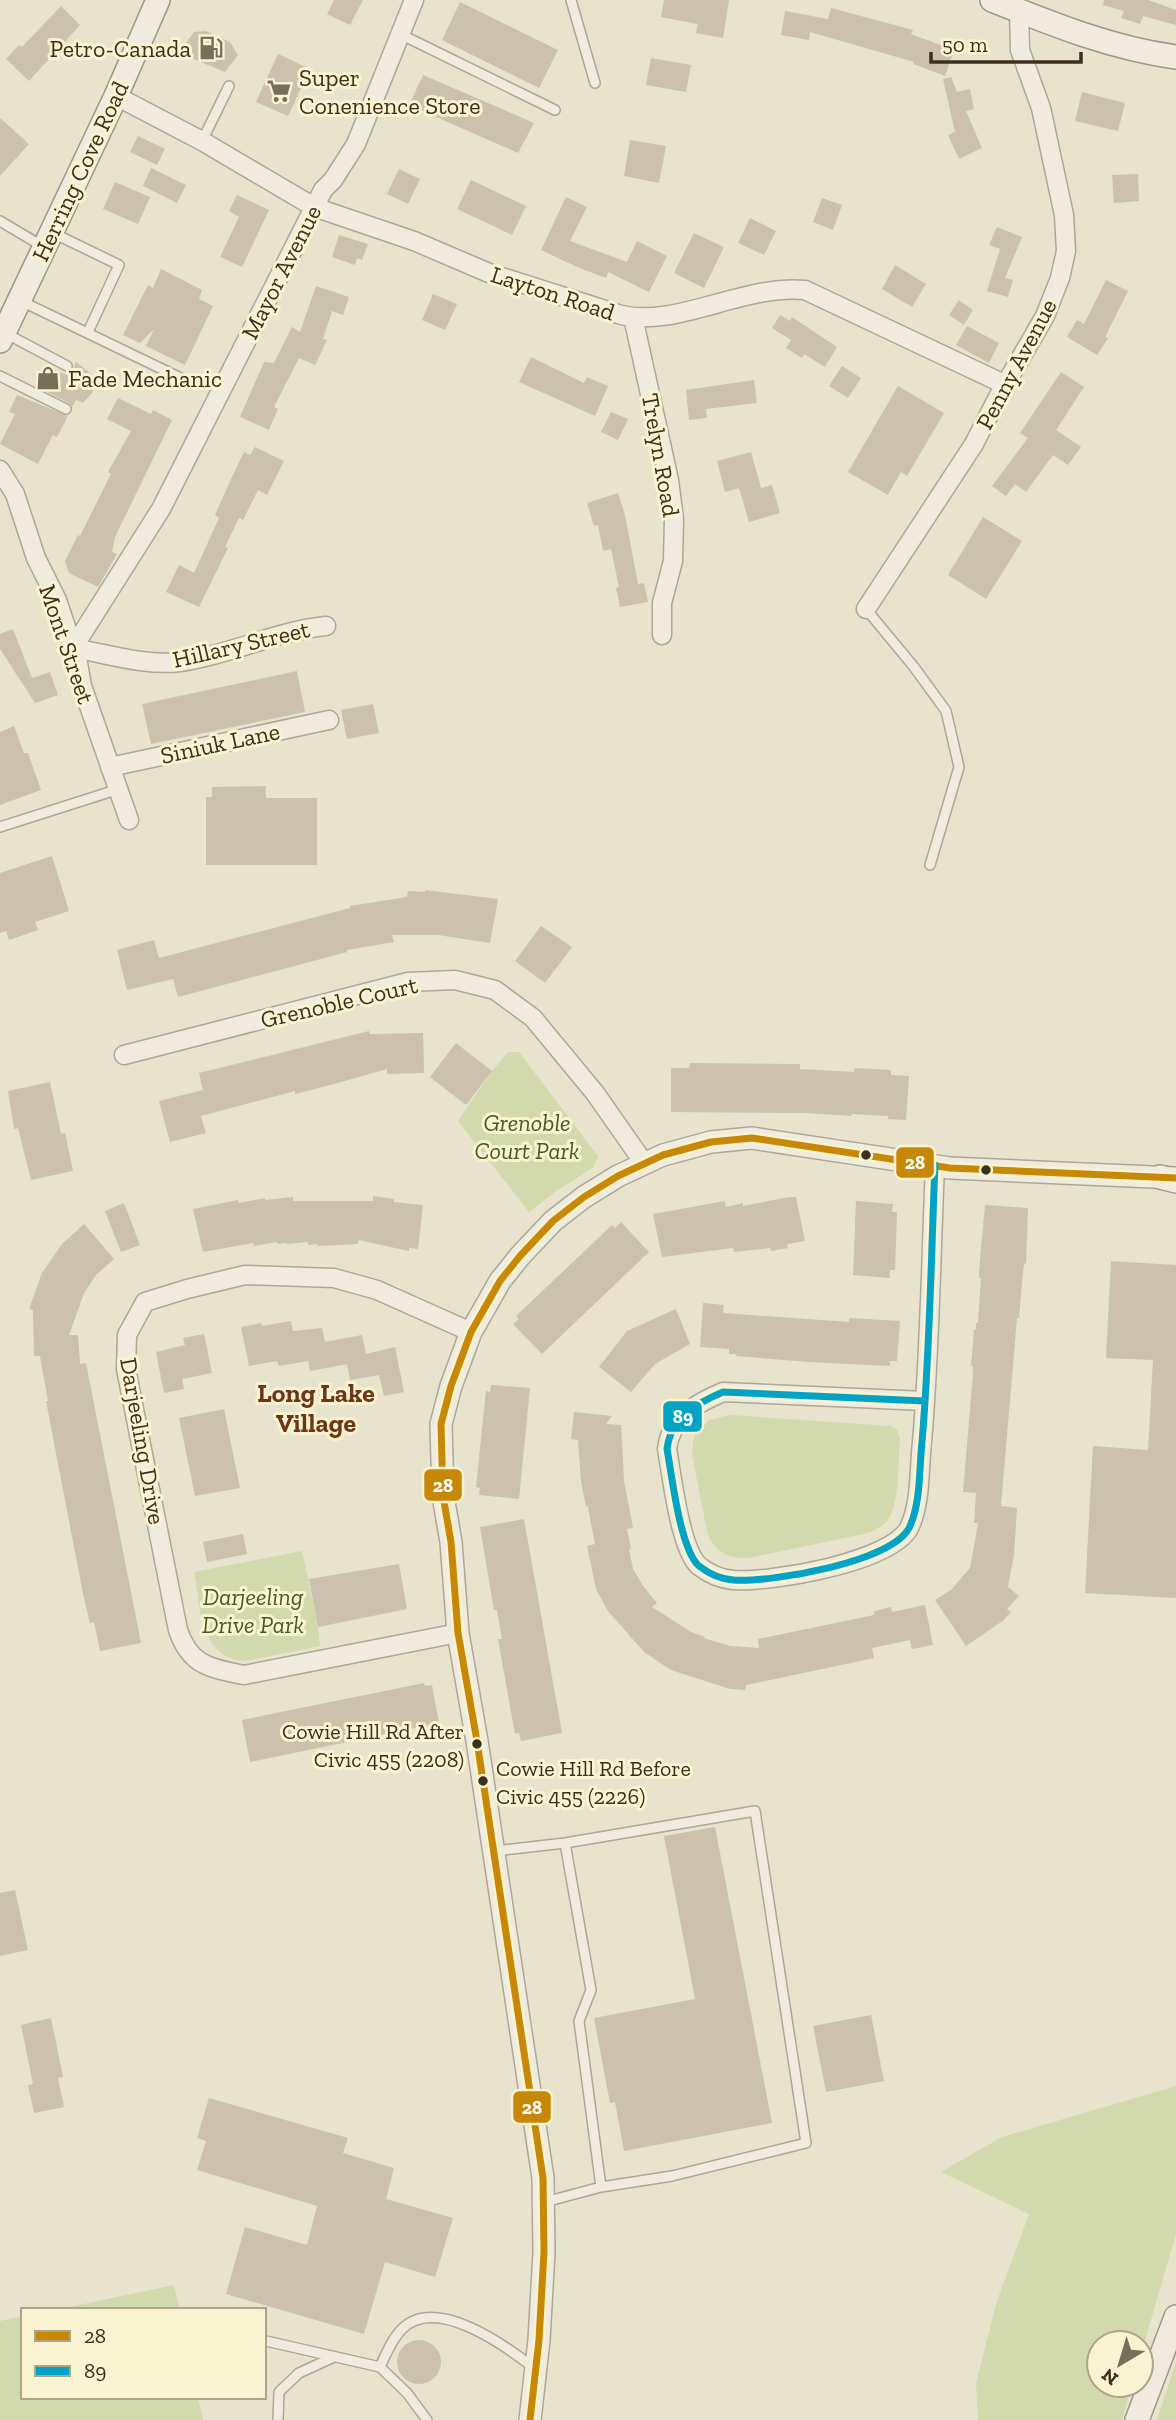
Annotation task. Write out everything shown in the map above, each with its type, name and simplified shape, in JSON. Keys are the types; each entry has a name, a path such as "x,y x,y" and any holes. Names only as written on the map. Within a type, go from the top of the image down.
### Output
{"main road":[{"name":"Herring Cove Road","path":"2,337 116,96 158,0"},
{"path":"992,0 1119,47 1176,57"},
{"path":"1137,2420 1176,2317"}],"street":[{"name":"Mayor Avenue","path":"73,648 161,509 323,190 333,180 356,144 414,0"},
{"name":"Penny Avenue","path":"866,608 974,444 1045,316 1060,278 1067,240 1064,215 1041,108 1020,50 1019,11"},
{"name":"Layton Road","path":"116,96 202,141 314,207 414,241 489,273 633,317 656,317 768,291 804,290 1006,385"},
{"name":"Trelyn Road","path":"633,317 669,480 674,519 673,561 662,603 662,635"},
{"name":"Mont Street","path":"0,470 15,494 32,547 57,600 78,663 82,686 129,820"},
{"name":"Hillary Street","path":"73,648 145,662 178,662 241,648 297,629 326,626"},
{"name":"Siniuk Lane","path":"110,767 329,720"},
{"name":"Grenoble Court","path":"124,1055 408,982 455,980 495,990 533,1018 595,1093 644,1163"},
{"path":"530,2420 539,2340 543,2178 477,1741 452,1634 451,1542 443,1496 441,1424 451,1386 471,1332 500,1281 553,1221 618,1175 663,1155 711,1142 752,1138 935,1165 1171,1179"},
{"path":"925,1401 723,1392 697,1403 669,1433 667,1449 686,1547 697,1564 712,1574 729,1580 816,1572 884,1550 902,1538 909,1528 915,1509 925,1401 935,1165"},
{"name":"Darjeeling Drive","path":"452,1634 244,1675 216,1669 198,1661 184,1649 126,1369 127,1335 145,1302 245,1276 334,1278 377,1290 471,1332"}],"lane":[{"path":"570,0 595,83"},
{"path":"402,35 555,110"},
{"path":"202,141 229,86"},
{"path":"0,221 119,265 89,332"},
{"path":"19,300 190,382"},
{"path":"2,337 67,366"},
{"path":"0,376 66,409"},
{"path":"866,608 915,667 946,711 959,767 930,865"},
{"path":"0,827 119,789"},
{"path":"494,1851 565,1843 755,1811 806,2143 672,2176 601,2187 544,2202"},
{"path":"565,1843 591,1990 579,2021 601,2187"},
{"path":"380,2367 402,2328 416,2321 439,2318 462,2323 500,2342 534,2368"},
{"path":"266,2342 380,2367 407,2393 427,2420"},
{"path":"278,2420 279,2392 299,2373 334,2357"}],"green space":[{"name":"Grenoble Court Park","path":"508,1052 519,1052 598,1156 594,1167 529,1212 458,1121"},
{"path":"730,1415 890,1426 897,1430 900,1438 898,1481 894,1504 887,1521 868,1533 749,1558 723,1553 713,1544 707,1531 692,1455 697,1432 709,1420"},
{"name":"Darjeeling Drive Park","path":"302,1551 320,1646 245,1661 230,1658 219,1651 210,1641 205,1629 194,1572"},
{"path":"1176,2086 1176,2234 1148,2329 1085,2329 1085,2399 1128,2399 1122,2420 978,2420 976,2383 997,2301 1029,2214 941,2172 1002,2137"},
{"path":"174,2285 180,2308 65,2308"},
{"path":"21,2316 21,2399 198,2399 203,2420 0,2420 0,2321"},
{"path":"1176,2362 1176,2420 1157,2420"}],"building":[{"path":"334,0 363,0 350,25 327,14"},
{"path":"664,0 729,0 723,38 696,33 698,24 661,17"},
{"path":"1104,0 1148,0 1176,10 1176,25 1143,16 1140,24 1121,18 1124,11 1103,5"},
{"path":"460,2 558,50 539,88 442,40"},
{"path":"61,6 80,25 29,81 6,59 19,45 22,47"},
{"path":"831,8 913,30 911,34 954,50 945,76 913,64 914,62 810,32 809,40 781,35 785,11 828,19"},
{"path":"206,31 230,42 238,55 225,72 186,56 186,43 194,32"},
{"path":"278,54 310,69 288,116 256,102"},
{"path":"651,58 691,65 686,92 646,85"},
{"path":"423,75 534,123 518,153 409,105"},
{"path":"951,77 957,92 970,89 974,109 966,111 982,148 959,159 948,135 955,132 943,79"},
{"path":"1082,92 1125,103 1118,131 1075,121"},
{"path":"0,118 29,144 0,176"},
{"path":"138,136 165,149 157,165 130,152"},
{"path":"630,140 666,146 659,183 624,176"},
{"path":"151,168 186,185 177,203 143,186"},
{"path":"399,169 420,179 408,204 387,194"},
{"path":"1138,174 1139,201 1114,203 1112,175"},
{"path":"471,180 526,206 512,235 457,209"},
{"path":"115,182 150,197 138,224 103,209"},
{"path":"237,195 269,210 242,267 220,257 239,217 229,211"},
{"path":"566,197 587,207 570,241 627,262 637,241 667,256 649,292 608,272 606,278 541,250"},
{"path":"822,198 842,205 833,230 813,222"},
{"path":"750,218 776,231 764,255 738,243"},
{"path":"997,227 1022,237 1005,278 1013,280 1008,297 987,291 1000,249 989,245"},
{"path":"694,233 724,247 704,288 674,273"},
{"path":"339,235 368,244 362,260 357,258 355,265 332,257"},
{"path":"895,265 926,284 912,307 882,289"},
{"path":"161,269 202,290 199,299 213,306 185,365 146,346 154,329 140,343 123,335 148,285 153,288"},
{"path":"1106,280 1128,291 1105,337 1108,338 1097,355 1067,337 1077,320 1084,324"},
{"path":"316,286 349,297 343,315 332,311 323,339 327,340 315,365 299,358 274,407 278,409 269,430 240,417 264,362 274,363 292,327 300,332"},
{"path":"433,294 457,304 445,330 422,320"},
{"path":"959,300 973,310 964,325 949,315"},
{"path":"780,315 790,321 792,317 837,347 825,367 804,354 802,358 786,348 791,340 772,328"},
{"path":"967,326 999,343 989,363 956,345"},
{"path":"531,357 584,383 587,377 608,386 595,416 519,382"},
{"path":"76,362 98,379 92,393 83,403 76,400 72,407 35,386 44,366 70,376"},
{"path":"842,366 861,378 848,398 829,386"},
{"path":"1061,372 1084,387 1056,430 1081,447 1068,465 1053,455 1026,492 1015,484 1006,496 992,486 1028,438 1020,433"},
{"path":"754,380 757,403 706,409 707,418 689,420 686,390"},
{"path":"898,386 944,413 907,476 901,472 888,495 848,472"},
{"path":"17,395 68,416 57,437 53,435 38,464 0,444 15,414 9,412"},
{"path":"118,398 151,414 153,410 172,420 115,537 112,552 117,554 98,587 69,573 65,561 131,431 107,419"},
{"path":"611,412 628,419 618,440 601,432"},
{"path":"255,447 284,461 267,495 258,490 243,520 239,518 225,547 228,548 199,607 166,592 179,565 194,573 219,518 215,515 244,452 250,455"},
{"path":"751,452 761,488 772,485 780,513 749,522 739,488 725,492 717,461"},
{"path":"618,493 625,515 638,584 644,583 648,602 620,607 611,549 603,551 598,525 594,526 587,503"},
{"path":"983,517 1022,541 986,599 948,575"},
{"path":"13,629 32,678 50,672 58,695 35,703 0,649 0,634"},
{"path":"297,671 305,712 151,744 142,704"},
{"path":"373,704 379,733 347,739 341,710"},
{"path":"14,726 24,753 28,753 41,790 0,805 0,732"},
{"path":"266,786 266,798 317,798 317,865 206,865 206,797 212,797 212,787"},
{"path":"52,856 69,911 35,922 38,930 9,940 6,931 0,933 0,873"},
{"path":"425,890 498,899 490,943 438,935 392,935 394,942 347,950 178,997 173,979 127,990 117,950 154,940 159,958 350,906 407,897 408,891"},
{"path":"541,926 572,947 545,983 515,961"},
{"path":"369,1031 370,1034 423,1033 424,1073 387,1074 387,1069 201,1116 206,1133 170,1142 159,1101 203,1090 199,1073"},
{"path":"456,1043 492,1071 466,1105 430,1077"},
{"path":"690,1063 800,1064 800,1069 854,1072 855,1068 891,1070 891,1075 909,1076 906,1120 852,1114 671,1112 671,1068 689,1068"},
{"path":"50,1082 61,1134 65,1133 73,1171 31,1180 18,1128 14,1129 8,1091"},
{"path":"373,1196 394,1199 394,1202 423,1205 418,1249 409,1248 409,1251 358,1240 358,1244 317,1246 318,1244 308,1245 308,1242 277,1242 254,1246 253,1243 203,1252 193,1209 238,1200 239,1203 265,1198 293,1197 293,1201 373,1201"},
{"path":"796,1197 805,1241 787,1244 788,1248 771,1251 770,1248 734,1252 733,1248 662,1257 653,1214 725,1201 726,1207 743,1203 743,1206"},
{"path":"856,1201 893,1204 892,1212 897,1212 895,1270 890,1270 890,1278 853,1275"},
{"path":"124,1203 140,1245 121,1252 105,1211"},
{"path":"985,1205 1028,1208 1026,1264 1024,1263 1017,1318 1001,1506 1017,1508 1014,1555 1008,1587 1019,1596 1007,1609 1011,1612 1004,1620 966,1646 935,1600 951,1590 970,1568 978,1523 974,1523 976,1493 963,1492"},
{"path":"621,1222 649,1252 542,1354 513,1324 519,1319 516,1316 612,1225 615,1228"},
{"path":"84,1224 114,1259 96,1275 84,1293 69,1335 78,1335 80,1364 86,1363 141,1643 100,1651 94,1622 90,1623 83,1594 40,1356 34,1356 33,1310 29,1309 42,1273 62,1244"},
{"path":"1111,1261 1176,1265 1176,1598 1085,1593 1093,1446 1148,1450 1153,1360 1106,1358"},
{"path":"703,1303 724,1305 723,1313 849,1322 849,1318 900,1321 897,1361 890,1361 890,1366 808,1362 736,1356 729,1354 729,1349 700,1347"},
{"path":"676,1309 690,1344 655,1364 631,1392 599,1367 627,1331"},
{"path":"291,1321 293,1331 322,1328 325,1342 362,1335 366,1354 395,1347 404,1392 384,1396 379,1375 350,1380 347,1364 310,1371 308,1361 279,1366 277,1361 249,1366 241,1327"},
{"path":"204,1334 212,1373 182,1379 184,1389 164,1393 156,1352 185,1345 183,1338"},
{"path":"491,1385 530,1388 519,1499 479,1495 480,1488 476,1487 486,1391 490,1392"},
{"path":"224,1409 240,1488 195,1496 179,1418"},
{"path":"574,1412 612,1416 606,1424 621,1425 624,1481 633,1528 627,1529 629,1549 633,1569 657,1603 652,1607 704,1638 730,1646 759,1648 758,1639 874,1615 874,1611 891,1607 892,1612 925,1605 933,1645 912,1649 910,1640 872,1648 874,1658 746,1685 745,1690 730,1689 671,1670 644,1652 608,1611 596,1589 587,1546 595,1544 589,1506 586,1507 581,1481 578,1440 571,1439"},
{"path":"524,1519 562,1733 521,1741 519,1733 515,1734 498,1639 502,1639 497,1610 494,1610 480,1527"},
{"path":"243,1534 247,1554 207,1562 203,1542"},
{"path":"399,1564 407,1609 318,1627 309,1579"},
{"path":"424,1683 425,1686 432,1685 439,1723 250,1762 242,1720"},
{"path":"715,1827 772,2123 624,2151 615,2102 610,2103 594,2018 695,1999 664,1836"},
{"path":"15,1890 28,1950 0,1956 0,1893"},
{"path":"871,2015 884,2081 826,2092 813,2026"},
{"path":"51,2018 63,2077 58,2078 64,2107 34,2113 28,2085 33,2084 21,2025"},
{"path":"209,2098 348,2138 343,2153 394,2168 386,2199 453,2218 435,2277 385,2262 364,2334 226,2294 245,2227 307,2245 317,2206 197,2170 206,2141 197,2138"},
{"path":"419,2340 428,2341 435,2346 440,2353 440,2371 435,2378 428,2383 419,2384 410,2383 403,2378 398,2371 397,2362 398,2353 403,2346 410,2341"}],"transit line":[{"name":"28","path":"530,2420 539,2340 544,2252 543,2178 477,1741 458,1633 451,1542 443,1496 441,1424 451,1386 471,1332 500,1281 553,1221 618,1176 663,1155 711,1142 752,1138 950,1168 1176,1178"},
{"name":"89","path":"925,1401 723,1392 694,1407 679,1420 669,1438 667,1449 682,1529 692,1557 703,1569 724,1578 774,1578 857,1560 900,1539 910,1526 918,1496 925,1407 935,1165"}],"place":[{"name":"Petro-Canada","path":"211,48"},
{"name":"Super Conenience Store","path":"279,91"},
{"name":"Fade Mechanic","path":"48,378"},
{"name":"Cowie Hill Rd After Civic 455 (2208)","path":"477,1744"},
{"name":"Cowie Hill Rd Before Civic 455 (2226)","path":"483,1781"}],"district":[{"name":"Long Lake Village","path":"316,1408"}]}
